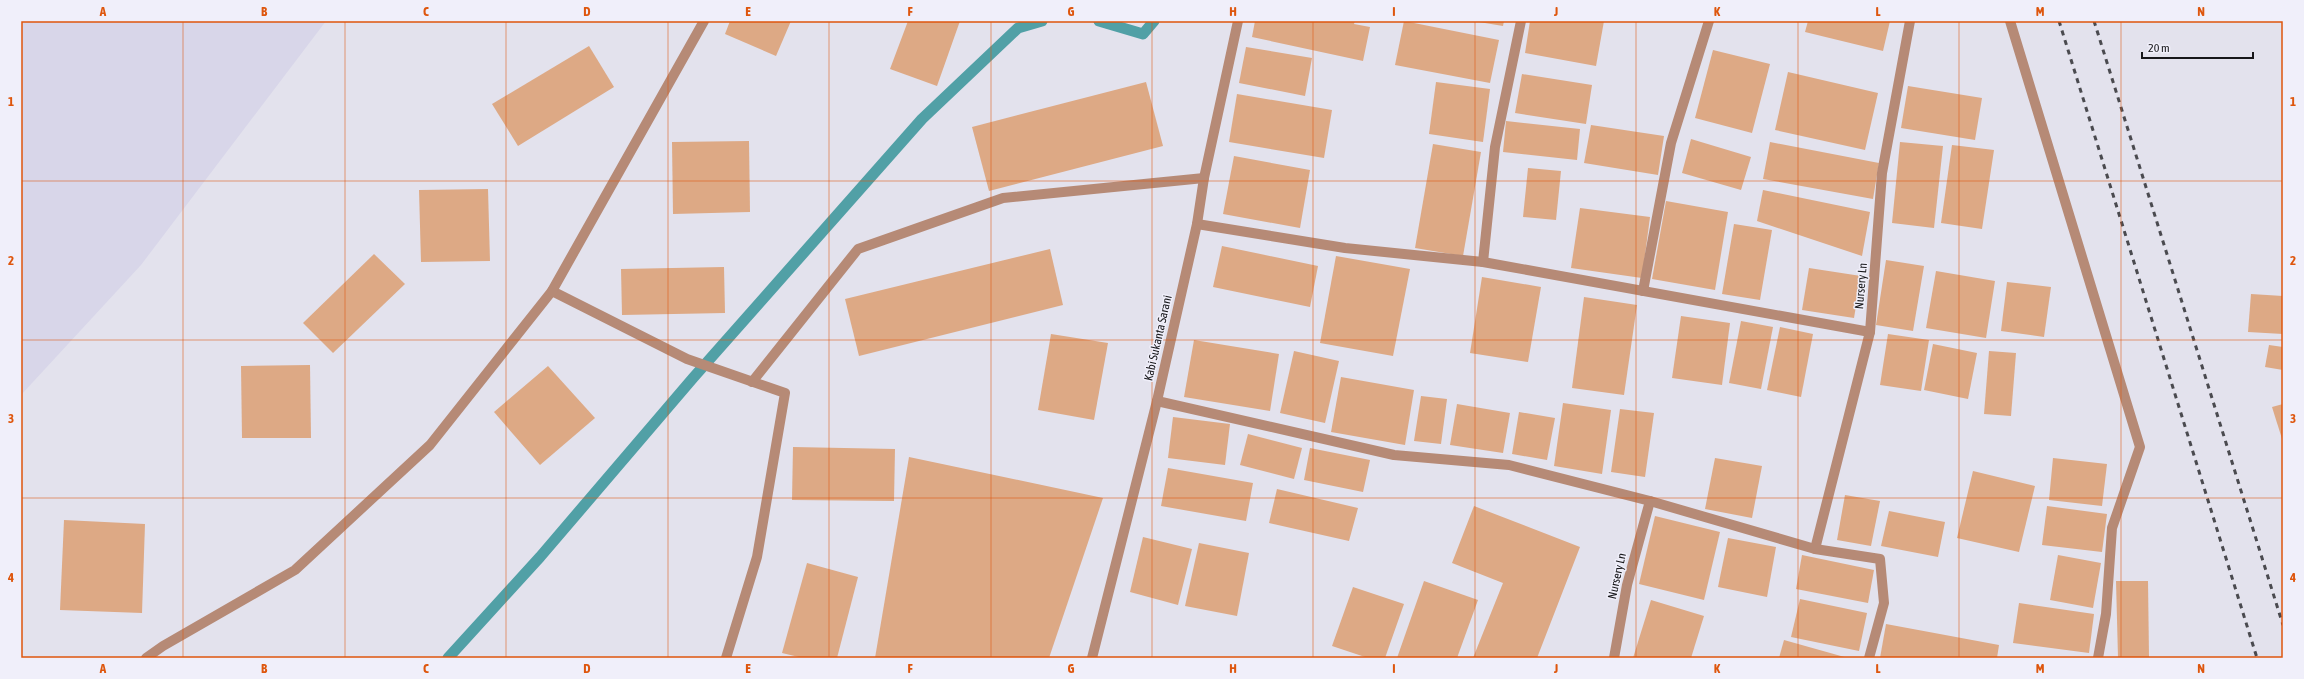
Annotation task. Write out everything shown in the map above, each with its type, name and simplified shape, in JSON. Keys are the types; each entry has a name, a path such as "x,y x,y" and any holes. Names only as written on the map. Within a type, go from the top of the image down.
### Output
{"street":[{"path":"146,658 163,646 295,570 430,445 552,291 704,21"},
{"name":"Kabi Sukanta Sarani","path":"1092,658 1157,401 1197,224 1204,178 1238,21"},
{"path":"1483,262 1495,147 1521,21"},
{"path":"1643,291 1671,143 1709,21"},
{"name":"Nursery Ln","path":"1814,549 1870,332 1882,173 1910,21"},
{"path":"2010,21 2140,447 2112,528 2106,614 2098,658"},
{"path":"752,382 858,249 1003,198 1204,178"},
{"path":"1197,224 1345,248 1483,262 1870,332"},
{"path":"552,291 686,359 785,393 757,557 726,658"},
{"path":"1157,401 1394,455 1509,464 1650,501 1814,549 1880,558 1884,603 1869,658"},
{"name":"Nursery Ln","path":"1614,658 1627,585 1650,501"}],"shaded area":[{"path":"21,21 326,21 141,265 21,395"}],"building":[{"path":"730,21 791,21 776,56 725,34"},
{"path":"908,21 960,21 937,86 890,69"},
{"path":"1255,21 1355,21 1354,24 1370,27 1363,61 1252,37"},
{"path":"1404,21 1499,40 1490,83 1395,65"},
{"path":"1473,21 1504,21 1503,26"},
{"path":"1530,21 1604,21 1596,66 1525,53"},
{"path":"1808,21 1890,21 1883,51 1805,32"},
{"path":"589,46 614,87 518,146 492,104"},
{"path":"1246,47 1312,58 1305,96 1239,83"},
{"path":"1713,50 1770,64 1752,133 1695,118"},
{"path":"1788,72 1878,93 1865,150 1775,130"},
{"path":"1522,74 1592,85 1586,124 1515,113"},
{"path":"1146,82 1163,146 989,191 972,127"},
{"path":"1436,82 1490,89 1483,142 1429,134"},
{"path":"1908,86 1982,98 1975,140 1901,128"},
{"path":"1237,94 1332,110 1324,158 1229,142"},
{"path":"1506,121 1580,129 1577,160 1503,152"},
{"path":"1591,125 1664,136 1658,175 1584,163"},
{"path":"1691,139 1751,157 1741,190 1682,173"},
{"path":"749,141 750,212 673,214 672,142"},
{"path":"1770,142 1879,163 1873,199 1763,179"},
{"path":"1900,142 1943,146 1934,228 1892,223"},
{"path":"1433,144 1481,152 1463,256 1415,248"},
{"path":"1952,145 1994,150 1982,229 1941,223"},
{"path":"1234,156 1310,170 1300,228 1223,214"},
{"path":"1528,168 1561,171 1556,220 1523,217"},
{"path":"488,189 490,261 421,262 419,190"},
{"path":"1763,190 1870,212 1862,256 1757,221"},
{"path":"1666,201 1728,212 1715,290 1652,279"},
{"path":"1580,208 1650,217 1642,278 1571,268"},
{"path":"1734,224 1772,230 1760,300 1722,294"},
{"path":"1222,246 1318,266 1310,307 1213,287"},
{"path":"1050,249 1063,305 859,356 845,299"},
{"path":"374,254 405,284 333,353 303,323"},
{"path":"1336,256 1410,269 1393,356 1320,343"},
{"path":"1886,260 1924,266 1913,331 1876,325"},
{"path":"724,267 725,313 622,315 621,269"},
{"path":"1809,268 1861,276 1854,318 1802,310"},
{"path":"1936,271 1995,281 1986,338 1926,328"},
{"path":"1482,277 1541,287 1528,362 1470,353"},
{"path":"2007,282 2051,287 2044,337 2001,331"},
{"path":"2251,294 2283,296 2283,334 2248,332"},
{"path":"1584,297 1637,305 1624,395 1572,388"},
{"path":"1681,316 1730,323 1722,385 1672,378"},
{"path":"1741,321 1773,327 1761,389 1729,383"},
{"path":"1780,327 1813,334 1801,397 1767,390"},
{"path":"1051,334 1108,343 1094,420 1038,410"},
{"path":"1888,334 1929,340 1921,391 1880,385"},
{"path":"1194,340 1279,354 1270,411 1184,397"},
{"path":"1933,344 1977,353 1968,399 1924,390"},
{"path":"2269,345 2283,347 2283,370 2265,367"},
{"path":"1294,351 1339,361 1325,423 1280,413"},
{"path":"1989,351 2016,353 2011,416 1984,414"},
{"path":"310,365 311,438 242,438 241,366"},
{"path":"548,366 595,418 540,465 494,412"},
{"path":"1341,377 1414,390 1405,445 1331,432"},
{"path":"1421,396 1447,399 1441,444 1414,441"},
{"path":"1563,403 1611,410 1602,474 1554,466"},
{"path":"1457,404 1510,413 1503,453 1450,445"},
{"path":"2283,404 2283,442 2272,407"},
{"path":"1620,409 1654,413 1645,477 1611,472"},
{"path":"1519,412 1555,418 1547,460 1512,454"},
{"path":"1173,417 1230,424 1225,465 1168,458"},
{"path":"1248,434 1302,448 1294,479 1240,465"},
{"path":"793,447 895,449 894,501 792,500"},
{"path":"1310,448 1370,460 1363,492 1304,480"},
{"path":"909,457 1103,498 1049,658 875,658"},
{"path":"1715,458 1762,466 1752,518 1705,509"},
{"path":"2053,458 2107,464 2102,506 2049,500"},
{"path":"1168,468 1253,483 1246,521 1161,506"},
{"path":"1973,471 2035,486 2019,552 1957,538"},
{"path":"1277,489 1358,508 1349,541 1269,523"},
{"path":"1845,495 1880,501 1871,546 1837,540"},
{"path":"1474,506 1580,547 1537,658 1473,658 1503,583 1452,563"},
{"path":"2047,506 2107,514 2102,552 2042,545"},
{"path":"1889,511 1945,522 1938,557 1881,546"},
{"path":"1655,516 1720,532 1704,600 1639,584"},
{"path":"64,520 145,524 142,613 60,610"},
{"path":"1143,537 1192,549 1178,605 1130,592"},
{"path":"1728,538 1776,547 1767,597 1718,587"},
{"path":"1199,543 1249,553 1237,616 1185,606"},
{"path":"1802,555 1874,570 1868,603 1796,589"},
{"path":"2058,555 2101,563 2093,608 2050,600"},
{"path":"807,563 858,577 837,658 803,658 782,653"},
{"path":"1424,581 1478,600 1457,658 1397,658"},
{"path":"2116,581 2148,581 2149,657 2118,658"},
{"path":"1353,587 1404,604 1385,658 1368,658 1332,646"},
{"path":"1800,599 1867,613 1859,651 1791,637"},
{"path":"1651,600 1704,616 1691,658 1633,658"},
{"path":"2019,603 2094,614 2089,653 2013,643"},
{"path":"1886,624 1999,645 1997,658 1880,658"},
{"path":"1784,640 1848,658 1779,658"}],"waterway":[{"path":"448,658 540,557 693,378 922,119 1018,28 1042,21"},
{"path":"1099,21 1143,34 1154,21"}],"railway":[{"path":"2059,21 2257,658"},
{"path":"2094,21 2283,625"}]}
